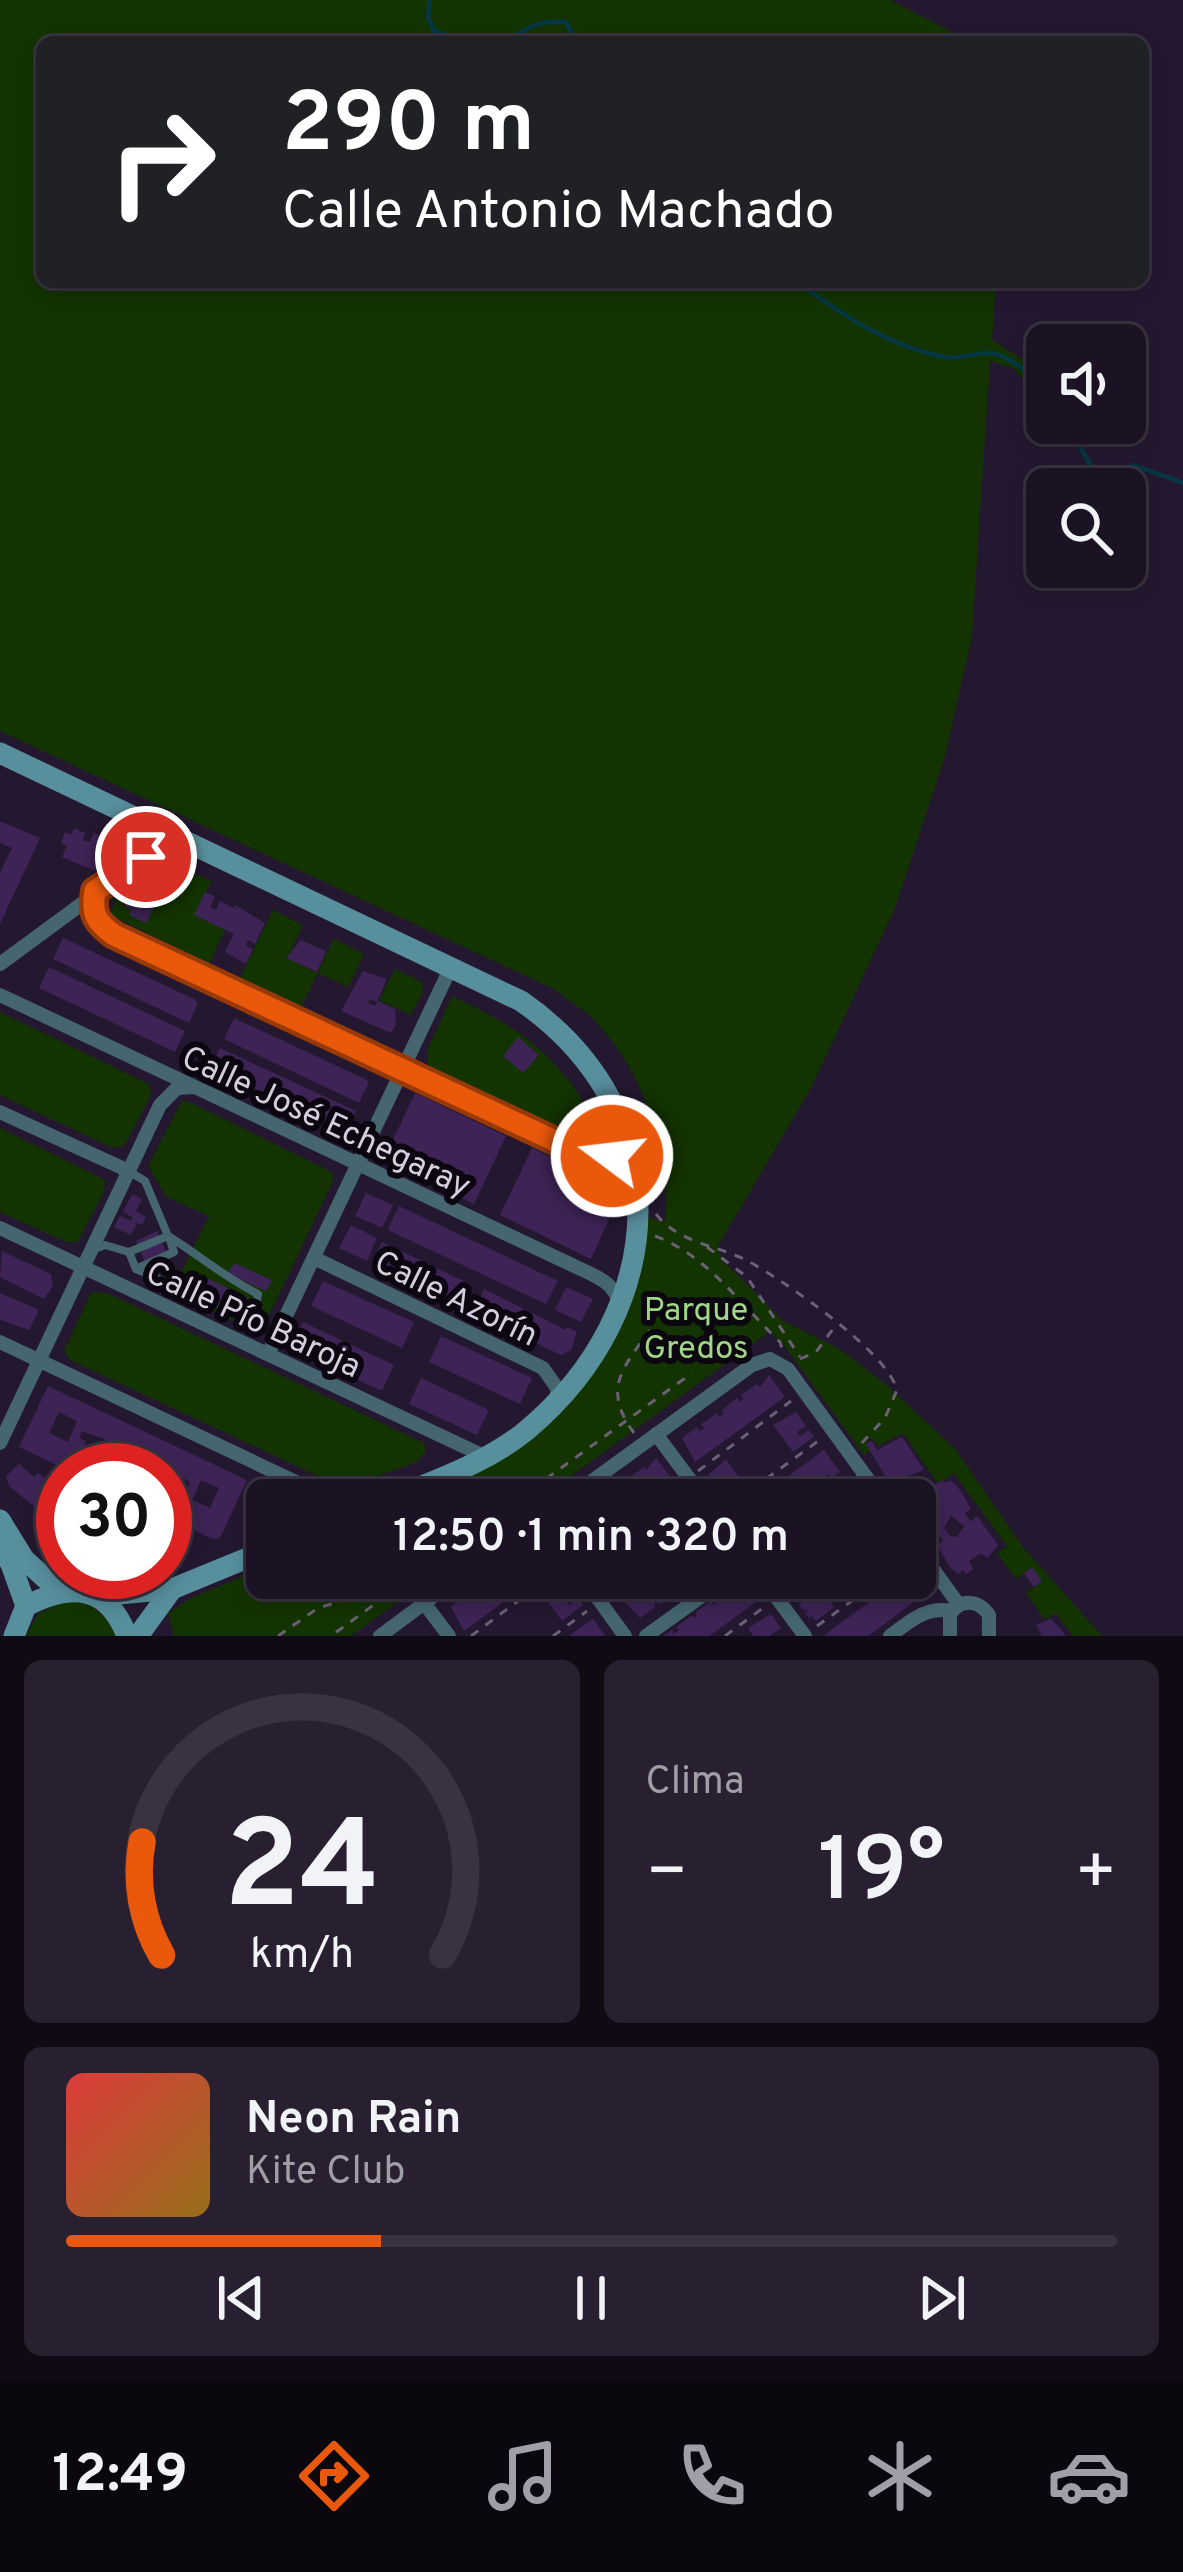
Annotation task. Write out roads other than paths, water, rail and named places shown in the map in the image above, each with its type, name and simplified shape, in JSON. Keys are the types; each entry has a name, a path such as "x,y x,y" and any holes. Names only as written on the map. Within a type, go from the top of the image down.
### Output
{"main road":[{"path":"0,753 521,1001 568,1037 604,1084 626,1132 639,1193 638,1240 620,1306 590,1359 529,1429 486,1457 436,1479"},
{"path":"0,1520 36,1570"},
{"path":"0,1547 26,1606 14,1636"},
{"path":"192,1581 246,1559"},
{"path":"26,1606 40,1599"},
{"path":"101,1599 121,1620 127,1636"},
{"path":"138,1636 165,1599"}],"street":[{"path":"0,964 174,836"},
{"path":"95,891 92,907 97,923 114,935 600,1162 639,1193"},
{"path":"268,1354 451,967"},
{"name":"Calle José Echegaray","path":"0,994 604,1281 617,1294 620,1306"},
{"path":"0,1443 166,1096 177,1088 193,1087"},
{"path":"0,1112 129,1171"},
{"path":"600,1162 621,1148 626,1132"},
{"name":"Calle Pío Baroja","path":"0,1228 486,1457"},
{"name":"Calle Azorín","path":"314,1258 543,1368 552,1376 557,1401"},
{"path":"0,1342 290,1479"},
{"path":"594,1479 752,1364 770,1359 794,1364 804,1392 863,1479"},
{"path":"656,1434 690,1479"},
{"path":"936,1577 956,1608"},
{"path":"380,1636 429,1599"},
{"path":"599,1599 626,1636"},
{"path":"646,1636 698,1599"},
{"path":"777,1599 804,1636"},
{"path":"424,1603 449,1636"},
{"path":"890,1636 920,1614 970,1603 985,1609 991,1622 988,1636"},
{"path":"950,1636 947,1622 956,1608"}],"lane":[{"path":"129,1171 145,1181 174,1252 136,1269"},
{"path":"91,1251 105,1245 129,1252 168,1236"},
{"path":"129,1252 136,1269 245,1316 256,1305 258,1294 213,1271 198,1254 168,1236"}],"waterway":[{"path":"430,0 428,17 434,31 449,36"},
{"path":"515,36 549,22 566,22 573,36"},
{"path":"806,288 905,346 951,358 999,355 1026,371"},
{"path":"1078,444 1093,469 1110,477 1133,465 1183,483"}],"park label":[{"name":"Parque Gredos","path":"696,1327"}]}
